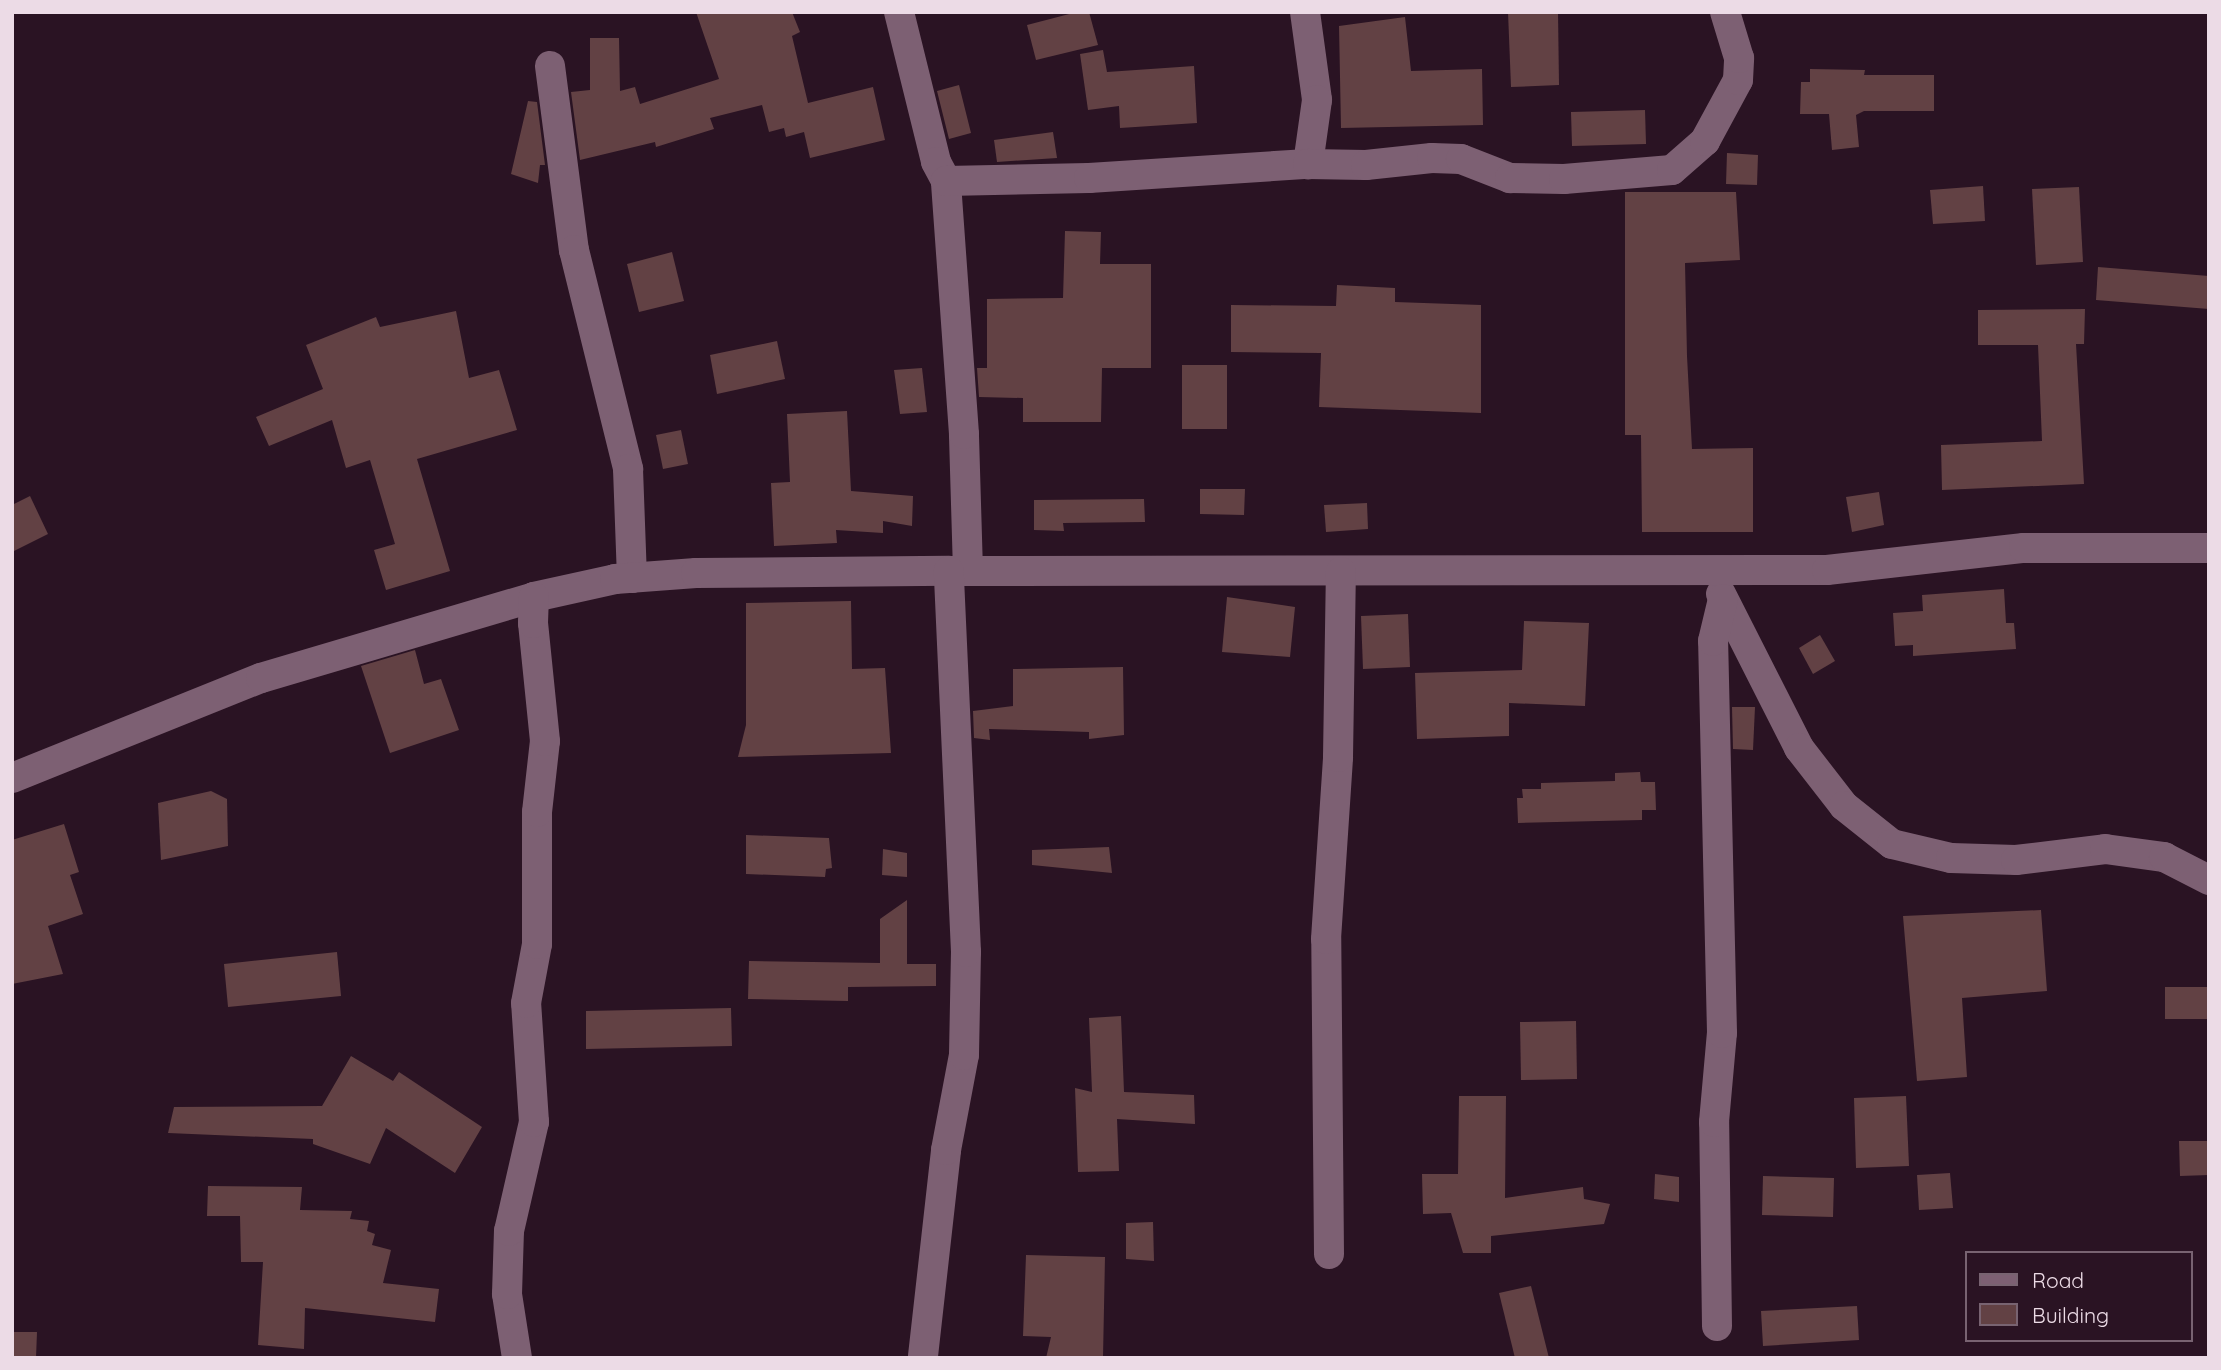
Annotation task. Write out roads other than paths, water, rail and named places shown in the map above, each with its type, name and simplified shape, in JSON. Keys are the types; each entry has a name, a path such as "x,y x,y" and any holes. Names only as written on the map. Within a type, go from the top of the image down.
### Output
{"street":[{"path":"899,12 936,162 946,181 964,434 958,571 966,951 964,1055 946,1150 923,1356"},
{"path":"1305,12 1317,100 1308,164"},
{"path":"946,181 1089,178 1308,164 1366,166 1451,159 1510,178 1537,179 1672,170 1705,141 1738,80 1739,58 1725,12"},
{"path":"550,66 574,250 628,469 632,578"},
{"path":"12,778 261,678 534,597 632,578 958,571 1826,570 2024,548 2209,548"},
{"path":"1712,571 1723,599 1799,748 1844,806 1892,844 1951,858 2016,860 2105,849 2164,857 2209,880"},
{"path":"1329,1254 1326,939 1338,757 1341,572"},
{"path":"517,1358 507,1294 509,1231 534,1122 526,1003 537,944 537,812 545,741 533,623 534,597"},
{"path":"1717,1326 1714,1122 1722,1033 1713,641 1723,599"}]}
